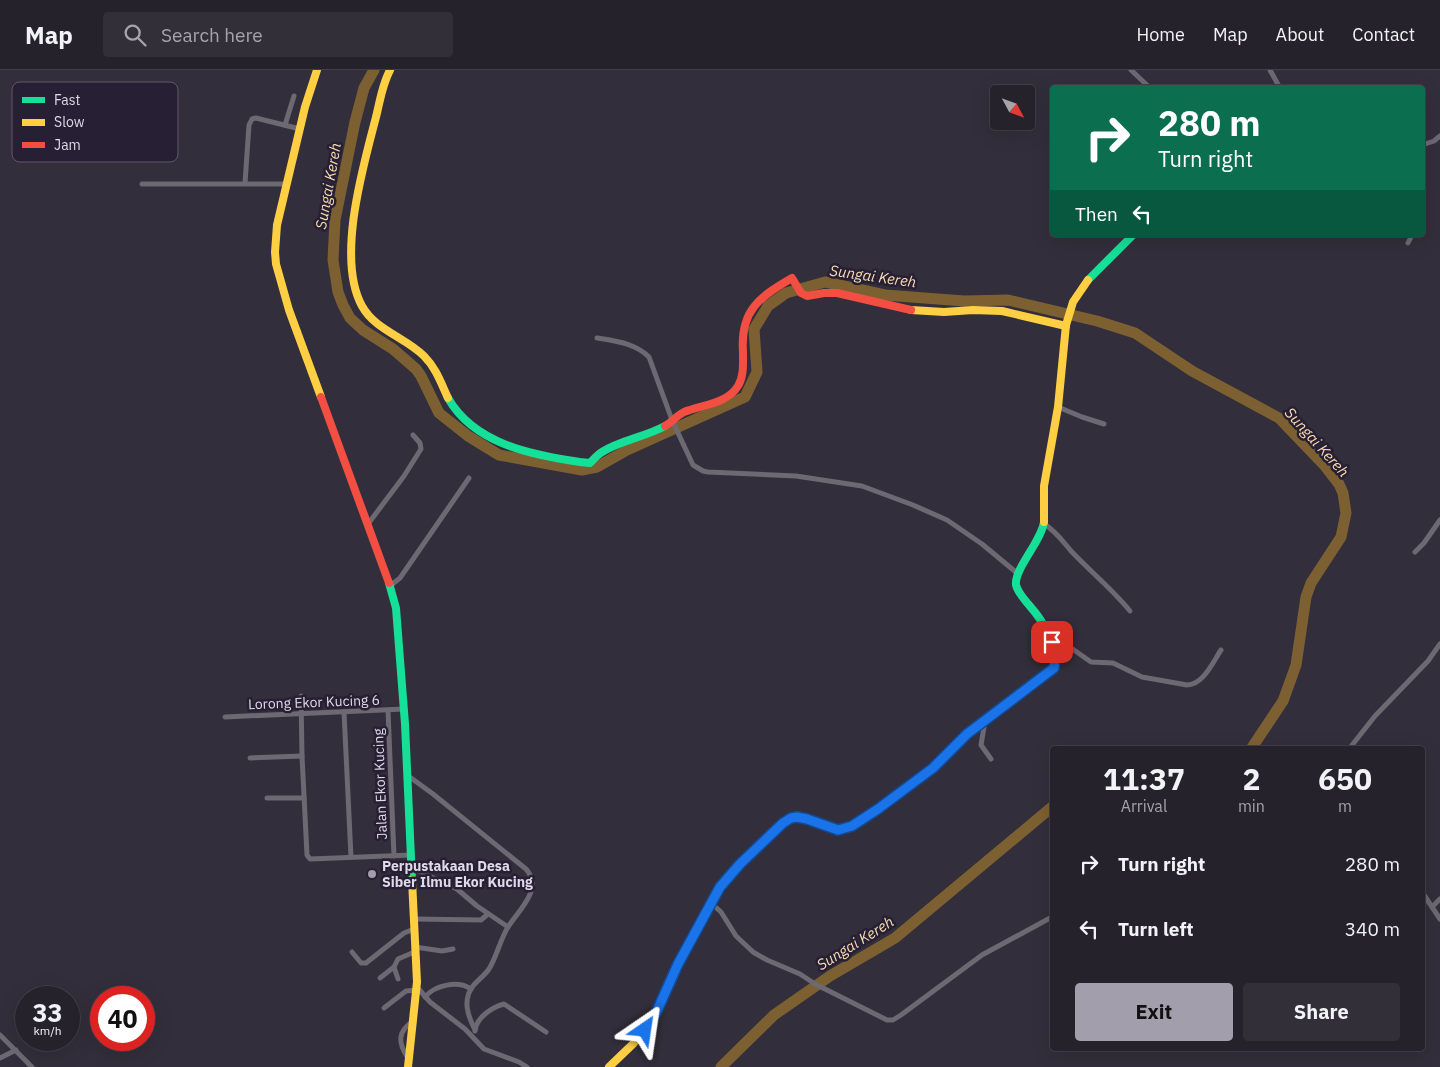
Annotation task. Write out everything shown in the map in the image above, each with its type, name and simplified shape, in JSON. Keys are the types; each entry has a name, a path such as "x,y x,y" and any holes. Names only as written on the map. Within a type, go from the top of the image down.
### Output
{"street":[{"path":"317,70 305,107 287,184 276,236 275,252 277,271 301,345 368,524 396,608 404,709 417,988 408,1067"},
{"path":"390,70 384,83 368,147 351,238 356,291 366,312 382,326 415,347 430,362 450,400 463,417 486,435 513,448 543,456 588,464 605,450 642,438 673,423 682,413 731,394 743,373 744,325 751,312 761,300 792,278 802,293 810,297 820,294 837,293 911,310 944,312 1002,311 1066,323"},
{"path":"1131,70 1147,85"},
{"path":"1270,70 1278,85"},
{"path":"285,125 294,96"},
{"path":"245,183 249,125 252,119 256,118 300,129"},
{"path":"1425,144 1434,141 1440,136"},
{"path":"142,184 287,184"},
{"path":"609,1067 637,1039 656,1013 678,964 720,887 733,871 786,820 801,817 838,830 852,826 933,768 982,721 1054,668 1055,660 1052,642 1039,619 1017,588 1017,573 1039,540 1044,524 1044,485 1058,406 1066,323 1069,311 1076,297 1092,276 1131,237"},
{"path":"1408,243 1411,237"},
{"path":"597,338 623,342 647,355 654,368 677,433 693,465 703,471 796,476 862,486 947,520 982,544 1017,573"},
{"path":"1058,406 1104,424"},
{"path":"368,524 404,476 421,449 420,443 412,434"},
{"path":"390,586 400,578 469,478"},
{"path":"1415,552 1424,544 1440,520"},
{"path":"1044,524 1054,531 1088,568 1120,598 1130,611"},
{"path":"1052,642 1064,643 1091,662 1113,663 1142,678 1187,685 1191,685 1199,680 1221,650"},
{"path":"1351,746 1363,730 1423,666 1440,644"},
{"path":"301,696 302,756 308,858 412,855"},
{"name":"Lorong Ekor Kucing 6","path":"225,717 404,709"},
{"name":"Jalan Ekor Kucing","path":"388,710 394,856"},
{"path":"344,712 351,857"},
{"path":"982,721 984,727 982,744 991,759"},
{"path":"250,758 302,756"},
{"path":"407,774 529,872 532,882 529,899 508,928 490,968 471,989 467,1012 478,1041"},
{"path":"267,798 304,798"},
{"path":"412,868 449,884 508,928"},
{"path":"1425,896 1440,919"},
{"path":"1432,907 1440,899"},
{"path":"711,903 722,912 736,936 750,950 767,960 800,974 815,984 884,1019 893,1020 982,955 1050,918"},
{"path":"414,919 481,920 488,914"},
{"path":"352,952 359,962 364,964 404,933 414,929"},
{"path":"380,978 394,967 398,959 416,950 442,951 453,949"},
{"path":"394,967 398,979"},
{"path":"425,997 435,989 446,985 465,985 471,989"},
{"path":"417,988 425,997 478,1041 484,1049 519,1062 526,1067"},
{"path":"384,1008 406,991 417,988"},
{"path":"475,1030 479,1020 491,1010 504,1004 546,1032"},
{"path":"0,1035 15,1049"},
{"path":"0,1058 15,1050"},
{"path":"17,1051 32,1067"}],"waterway":[{"name":"Sungai Kereh","path":"374,70 364,88 355,122 335,220 333,260 338,292 350,318 363,330 393,349 416,369 439,413 468,436 499,455 582,470 597,467 627,450 745,397 757,372 754,329 768,306 786,293 825,282 885,295 964,301 1008,300 1097,321 1135,333 1192,371 1279,418 1325,466 1339,484 1343,493 1346,513 1341,537 1311,583 1306,597 1296,665 1283,701 1253,746"},
{"name":"Sungai Kereh","path":"721,1067 774,1015 830,976 895,938 1050,809"}],"traffic: fast":[{"path":"1088,280 1131,237"},
{"path":"448,398 459,414 489,437 524,451 580,462 590,463 609,448 665,426"},
{"path":"882,806 933,768 967,734 1054,668 1053,650 1048,634 1040,619 1016,585 1019,571 1038,538 1044,522"},
{"path":"389,583 396,608 405,724 412,880"}],"traffic: slow":[{"path":"317,70 305,107 277,225 275,252 276,264 289,310 321,397"},
{"path":"390,70 385,81 359,186 354,213 351,264 355,286 362,306 374,321 424,356 438,376 448,398"},
{"path":"1044,522 1044,486 1058,407 1066,325 1073,302 1088,280"},
{"path":"911,310 944,312 1002,311 1066,326"},
{"path":"609,1067 634,1043 656,1013 678,964 720,887 733,871 780,826 788,819 797,817 838,830 852,826 882,806"},
{"path":"408,1067 417,982 412,880"}],"traffic: jam":[{"path":"665,426 684,412 721,400 733,392 738,386 742,374 743,338 748,316 761,299 792,278 801,293 807,296 837,293 911,310"},
{"path":"321,397 389,583"}],"place":[{"name":"Perpustakaan Desa Siber Ilmu Ekor Kucing","path":"372,874"}],"route":[{"path":"645,1030 656,1013 683,954 720,887 733,871 767,838 788,819 794,817 801,817 832,829 844,830 878,809 933,768 982,721 1054,668 1055,660 1052,642"}]}
